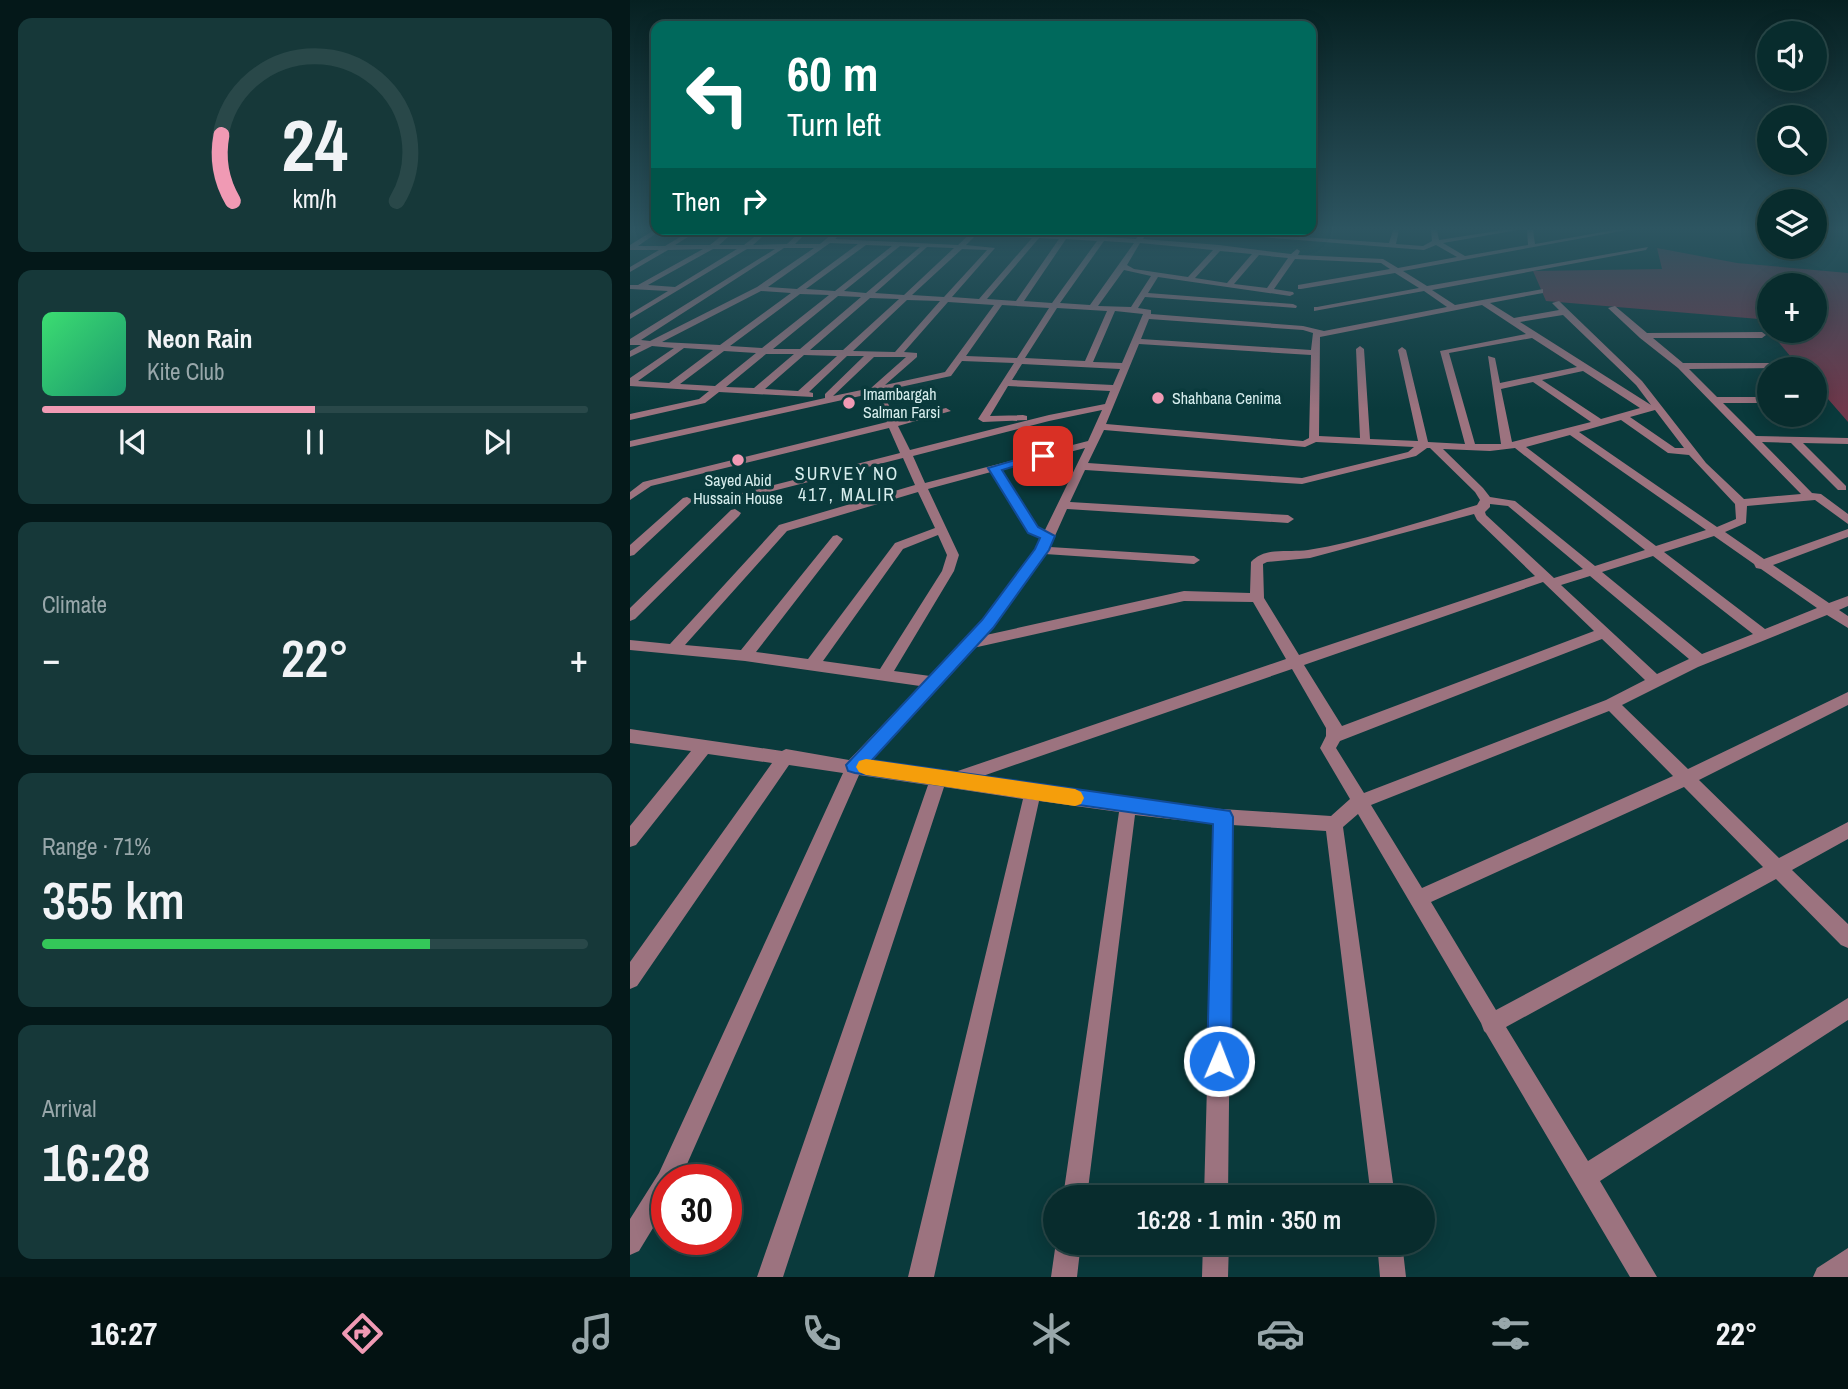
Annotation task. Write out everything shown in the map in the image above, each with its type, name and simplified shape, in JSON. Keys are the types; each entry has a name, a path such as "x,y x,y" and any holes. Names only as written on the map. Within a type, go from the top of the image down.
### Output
{"street":[{"path":"630,317 675,290"},
{"path":"686,290 798,292 1112,309 1303,328 1322,333"},
{"path":"672,385 801,290"},
{"path":"630,417 695,403 718,388 838,290"},
{"path":"757,391 872,290"},
{"path":"801,394 913,290"},
{"path":"897,355 954,290"},
{"path":"981,302 990,290"},
{"path":"1018,304 1028,290"},
{"path":"1049,418 983,419 1066,290"},
{"path":"1092,308 1105,290"},
{"path":"675,1164 855,765 988,624 1045,543 1100,427 1134,341 1146,290"},
{"path":"1267,290 1290,293"},
{"path":"1317,309 1426,290 1454,308"},
{"path":"631,342 709,291"},
{"path":"630,354 756,291"},
{"path":"1314,439 1316,335 1540,291"},
{"path":"1143,295 1293,306"},
{"path":"1483,302 1584,368 1652,408"},
{"path":"630,444 833,397 948,374 999,303"},
{"path":"945,778 1548,581 1713,532 1742,520 1741,503 1652,408 1639,383 1560,308 1513,321"},
{"path":"1612,308 1681,366 1810,497"},
{"path":"1088,364 1112,309"},
{"path":"1471,447 1444,351 1533,335"},
{"path":"1643,336 1757,335"},
{"path":"1134,341 1315,353"},
{"path":"631,342 763,351 914,355 876,388"},
{"path":"630,382 682,346"},
{"path":"1360,349 1365,442"},
{"path":"1402,350 1429,445 1479,490 1485,503"},
{"path":"833,397 871,355"},
{"path":"961,358 1124,366"},
{"path":"1492,358 1512,445 1764,635"},
{"path":"1681,366 1757,365"},
{"path":"1497,387 1584,368"},
{"path":"1535,379 1598,422"},
{"path":"630,382 833,397"},
{"path":"1006,383 1115,388"},
{"path":"876,388 953,555 948,571 885,674"},
{"path":"1714,400 1757,400"},
{"path":"730,499 1049,418 1108,406"},
{"path":"1100,427 1304,444 1314,439 1471,447 1512,445 1652,408"},
{"path":"630,497 647,484 946,411"},
{"path":"1622,416 1672,451 1692,452"},
{"path":"1570,430 1760,565 1848,623"},
{"path":"1753,439 1848,441"},
{"path":"1793,439 1842,488"},
{"path":"673,650 783,528 922,487 1092,443"},
{"path":"1081,466 1302,481 1412,454 1429,445"},
{"path":"994,468 1033,530 1045,543 1194,560"},
{"path":"1741,503 1817,496 1847,519"},
{"path":"630,552 687,500"},
{"path":"1485,503 1479,512 1481,517 1656,681"},
{"path":"1644,1277 1328,748 1334,736 1334,727 1257,598 1257,562 1264,557 1301,556 1363,542 1485,503 1511,503 1700,660"},
{"path":"1063,505 1288,519"},
{"path":"630,616 735,513"},
{"path":"812,665 899,546 942,530"},
{"path":"1760,565 1848,533"},
{"path":"745,656 837,540"},
{"path":"968,645 1184,596 1257,598"},
{"path":"630,736 855,765 1128,806 1223,817 1334,824 1359,802 1611,704 1700,660 1848,601"},
{"path":"1334,736 1604,633"},
{"path":"630,645 745,656 934,682"},
{"path":"1417,899 1686,778 1848,698"},
{"path":"1611,704 1848,937"},
{"path":"630,839 706,746"},
{"path":"630,979 786,756"},
{"path":"770,1277 945,778"},
{"path":"921,1277 1033,792"},
{"path":"1077,1185 1128,806"},
{"path":"1216,1185 1223,817"},
{"path":"1334,824 1381,1185"},
{"path":"1491,1024 1848,830"},
{"path":"1584,1178 1848,1008"},
{"path":"630,1242 651,1207"},
{"path":"1064,1277 1067,1255"},
{"path":"1215,1277 1216,1255"},
{"path":"1390,1255 1393,1277"},
{"path":"1826,1277 1848,1261"}],"shaded area":[{"path":"1541,290 1757,290 1757,319 1546,301"},
{"path":"1827,290 1848,290 1848,422 1827,398 1827,357 1791,357 1779,343 1827,343"}],"slow traffic":[{"path":"866,767 1075,798"}],"place":[{"name":"Shahbana Cenima","path":"1158,398"},
{"name":"Imambargah Salman Farsi","path":"849,403"},
{"name":"Sayed Abid Hussain House","path":"738,460"}],"district":[{"name":"SURVEY NO 417, MALIR","path":"847,484"}],"route":[{"path":"1043,456 994,468 1033,530 1048,536 1042,550 988,624 855,765 1191,815 1223,817 1219,1061"}]}
